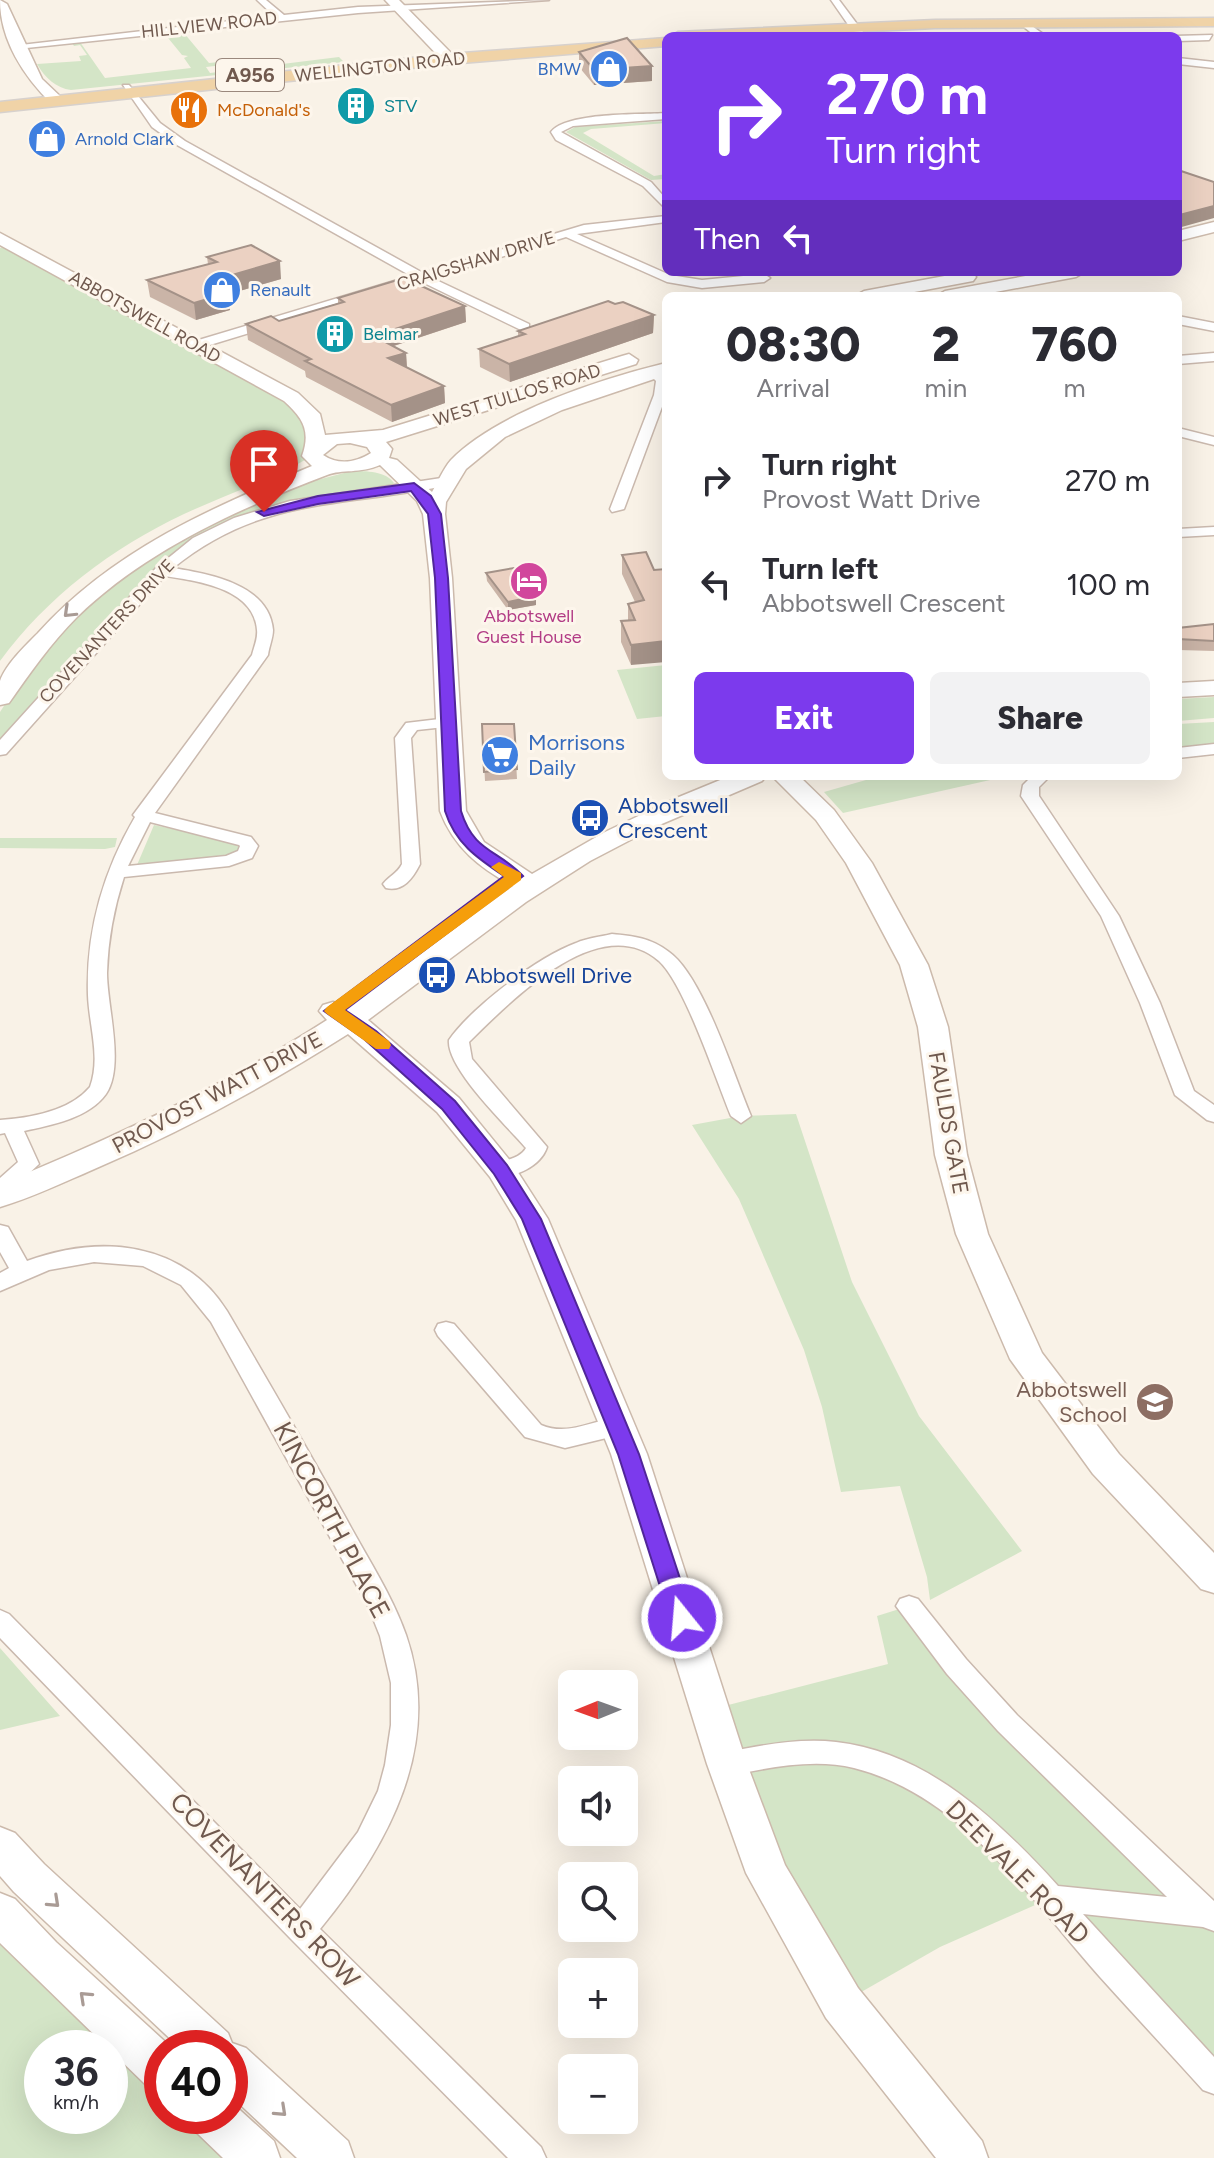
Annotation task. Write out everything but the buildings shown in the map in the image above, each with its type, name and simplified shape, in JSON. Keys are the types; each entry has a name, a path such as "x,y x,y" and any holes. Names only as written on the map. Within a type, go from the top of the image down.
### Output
{"main road":[{"path":"858,31 992,23 1208,29"},
{"path":"822,32 1208,29"},
{"name":"WELLINGTON ROAD","path":"0,104 448,57 662,39"}],"street":[{"path":"261,0 282,18"},
{"name":"HILLVIEW ROAD","path":"17,46 396,4 545,0"},
{"path":"835,0 858,31"},
{"path":"0,4 36,81 55,98"},
{"path":"396,4 448,57"},
{"path":"1182,37 1208,29"},
{"path":"1182,61 1214,65"},
{"path":"128,90 166,134 423,278 525,327"},
{"path":"662,116 572,123 556,132 560,138 647,184 662,201"},
{"name":"CRAIGSHAW DRIVE","path":"196,345 567,233 610,224 662,219"},
{"path":"1182,235 1214,227"},
{"path":"567,233 662,276"},
{"path":"1182,244 1214,236"},
{"name":"ABBOTSWELL ROAD","path":"0,238 313,408 372,447"},
{"path":"1182,251 1214,245"},
{"path":"663,276 702,284 764,278"},
{"path":"886,292 972,276"},
{"path":"931,292 1017,276"},
{"path":"967,292 1054,276"},
{"path":"1182,321 1214,327"},
{"name":"WEST TULLOS ROAD","path":"372,447 397,433 662,349"},
{"path":"1182,360 1214,357"},
{"path":"524,881 481,855 458,825 453,811 441,578 434,514 436,502 458,465 479,445 507,428 555,406 662,367 660,395 617,509"},
{"name":"WEST TULLOS ROAD","path":"372,447 662,367"},
{"path":"291,397 310,414 320,456"},
{"path":"1182,433 1214,441"},
{"path":"0,661 46,608 106,560 185,514 320,456 372,447"},
{"path":"358,466 377,459 372,447"},
{"path":"372,447 426,498 434,514"},
{"path":"0,698 33,650 67,612 106,578 150,548 320,456 384,471 414,487"},
{"name":"COVENANTERS DRIVE","path":"0,750 161,571 198,541 264,512 318,500 448,481"},
{"path":"1182,533 1214,531"},
{"path":"0,1189 14,1170 6,1127 69,1111 90,1099 100,1088 104,1061 98,999 99,948 107,901 117,872 142,815 260,655 265,631 256,608 242,594 221,584 161,571"},
{"path":"1182,679 1214,677"},
{"path":"1182,690 1214,688"},
{"path":"392,884 405,876 411,864 405,731 417,724 448,723"},
{"path":"1182,753 1214,749"},
{"name":"PROVOST WATT DRIVE","path":"0,1196 172,1121 340,1016 608,821 697,780"},
{"name":"PROVOST WATT DRIVE","path":"524,881 640,824 744,780"},
{"name":"FAULDS GATE","path":"789,780 825,815 859,863 914,965 933,1027 951,1155 972,1234 1027,1359 1106,1464 1214,1578"},
{"path":"1037,780 1031,785 1030,796 1110,916 1150,1003 1185,1095 1214,1115"},
{"path":"117,872 229,861 246,854 249,846 245,841 142,815"},
{"path":"501,1170 529,1160 536,1154 537,1147 463,1061 458,1049 459,1040 511,993 568,951 602,940 638,944 654,949 667,959 691,1001 741,1116"},
{"path":"340,1016 370,1035 431,1087 501,1170 532,1219 619,1427 727,1764 767,1873 842,2003 965,2158"},
{"name":"PROVOST WATT DRIVE","path":"14,1170 164,1104 340,1016"},
{"path":"0,1232 10,1276"},
{"name":"KINCORTH PLACE","path":"10,1276 60,1259 113,1255 160,1263 191,1280 205,1295 255,1379 382,1606 403,1675 403,1738 395,1778 371,1840 350,1871 301,1930"},
{"path":"446,1330 533,1431 547,1438 567,1440 619,1427"},
{"path":"909,1606 948,1659 990,1707 1211,1916"},
{"name":"COVENANTERS ROW","path":"0,1621 301,1930 530,2158"},
{"name":"DEEVALE ROAD","path":"727,1764 818,1753 853,1756 931,1788 969,1816 1051,1898 1214,2079"},
{"path":"0,1846 29,1878 193,2030"},
{"path":"1051,1898 1211,1916"},
{"path":"0,1913 41,1956 144,2052"},
{"path":"248,2081 331,2158"},
{"path":"231,2134 257,2158"}],"green space":[{"path":"240,25 184,33 209,63 230,61 232,64 206,67 210,73 339,57 344,62 71,90 51,82 37,64 81,61 79,56 87,55 80,45 74,46 72,43 80,42 105,78 191,68 184,58 188,56 182,55 164,33"},
{"path":"662,121 591,129 583,133 654,176 662,175 662,179 651,180 566,132 575,127"},
{"path":"11,244 302,406 312,456 265,480 184,514 131,542 60,595 0,661 0,248"},
{"path":"352,471 381,474 394,483 385,489 285,502 261,509 214,527 177,550 102,626 0,742 0,712 30,666 77,611 156,550 290,487"},
{"path":"662,665 662,716 637,719 617,670"},
{"path":"1214,697 1214,718 1182,721 1182,699"},
{"path":"1214,722 1214,744 1182,748 1182,724"},
{"path":"866,780 990,780 843,813 824,792"},
{"path":"154,825 239,843 241,849 225,856 137,865"},
{"path":"0,838 117,838 115,847 105,849 0,848"},
{"path":"796,1114 852,1282 919,1416 1022,1551 930,1600 927,1577 900,1486 841,1492 822,1407 804,1350 739,1199 692,1125 741,1116"},
{"path":"909,1606 1214,1918 1214,2079 1051,1898 940,1947 842,2003 709,1710 888,1664 877,1616"},
{"path":"0,1648 60,1716 0,1730"},
{"path":"0,1913 122,2030 24,2030 24,2134 128,2134 128,2036 144,2052 144,2134 231,2134 257,2158 0,2158"}],"slow traffic":[{"path":"382,1045 333,1011 515,876 499,867"}],"place":[{"name":"BMW","path":"609,69"},
{"name":"STV","path":"356,106"},
{"name":"McDonald's","path":"189,110"},
{"name":"Arnold Clark","path":"47,139"},
{"name":"Renault","path":"222,290"},
{"name":"Belmar","path":"335,334"},
{"name":"Abbotswell Guest House","path":"529,581"},
{"name":"Morrisons Daily","path":"500,755"},
{"name":"Abbotswell Crescent","path":"590,818"},
{"name":"Abbotswell Drive","path":"437,975"},
{"name":"Abbotswell School","path":"1155,1402"}],"route":[{"path":"264,512 318,500 414,487 426,498 434,514 445,637 453,811 463,835 473,848 515,876 333,1011 370,1035 431,1087 501,1170 532,1219 629,1454 682,1618"}]}
